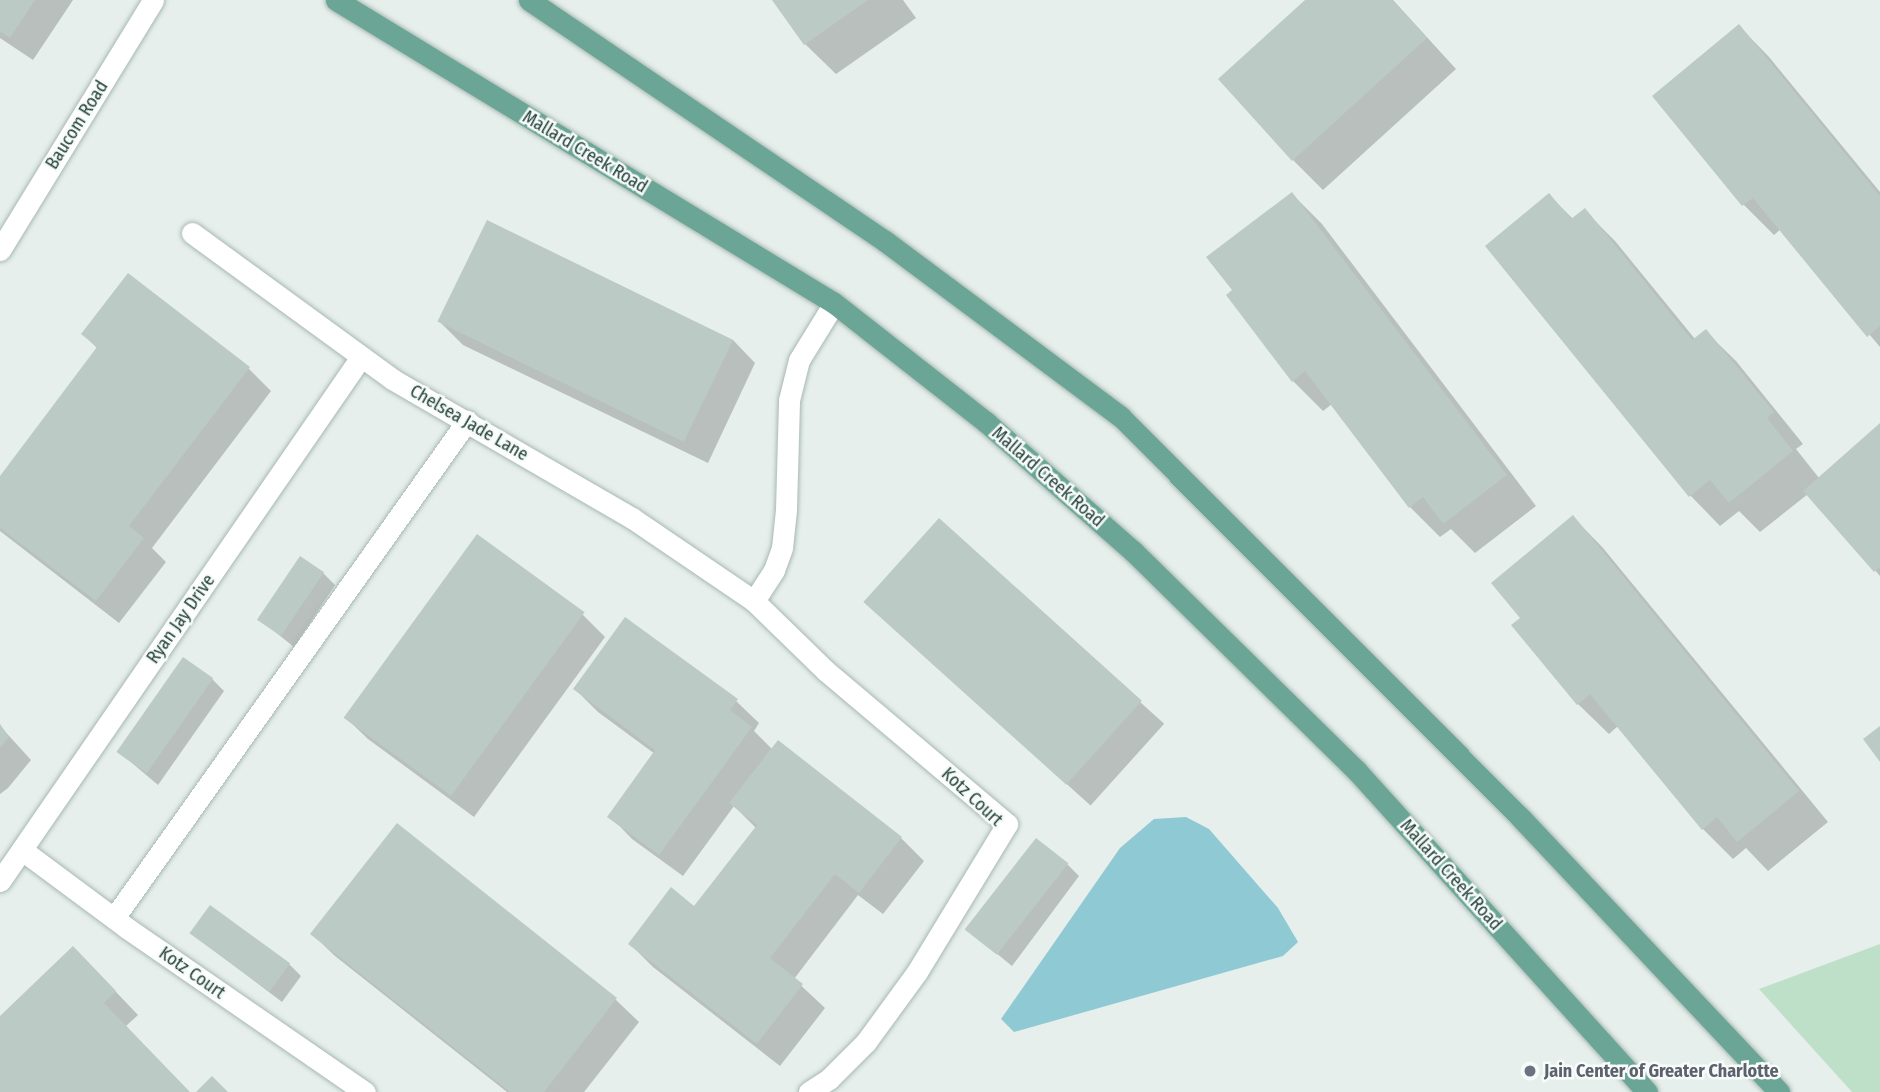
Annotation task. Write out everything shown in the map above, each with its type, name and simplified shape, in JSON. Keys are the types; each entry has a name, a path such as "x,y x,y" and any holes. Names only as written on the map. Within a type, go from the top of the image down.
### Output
{"main road":[{"name":"Mallard Creek Road","path":"336,0 834,303 986,422 1133,551 1356,770 1647,1092"},
{"path":"529,0 885,241 1121,417 1520,817 1779,1092"}],"street":[{"name":"Baucom Road","path":"0,250 153,0"},
{"name":"Chelsea Jade Lane","path":"192,233 392,379 632,518 754,601"},
{"path":"754,601 774,570 782,548 786,509 789,400 799,360 834,303"},
{"name":"Ryan Jay Drive","path":"0,881 361,357"},
{"path":"114,918 467,421"},
{"name":"Kotz Court","path":"754,601 826,671 1007,824 917,972 866,1042 829,1079 809,1092"},
{"name":"Kotz Court","path":"22,850 114,918 365,1092"}],"green space":[{"path":"1880,944 1880,1092 1852,1092 1759,989"}],"water":[{"path":"1186,817 1209,829 1278,908 1298,942 1283,956 1014,1032 1001,1019 1120,848 1154,819"}],"building":[{"path":"0,0 35,0 10,38 0,32"},
{"path":"772,0 868,0 804,45"},
{"path":"1305,0 1392,0 1427,38 1292,161 1218,79"},
{"path":"1739,24 1880,196 1880,326 1867,337 1753,198 1742,206 1652,96"},
{"path":"1292,192 1507,475 1443,524 1423,497 1409,508 1305,371 1292,382 1226,295 1232,290 1206,257"},
{"path":"1549,193 1571,219 1585,208 1692,340 1706,329 1774,412 1767,418 1793,451 1729,503 1710,480 1689,497 1485,246"},
{"path":"487,220 733,340 684,442 437,322"},
{"path":"128,273 250,367 129,526 144,538 96,601 0,528 0,476 97,347 81,334"},
{"path":"1880,423 1880,567 1874,572 1803,491"},
{"path":"1573,515 1799,791 1737,842 1717,817 1702,830 1590,694 1577,705 1511,625 1520,618 1491,583"},
{"path":"939,518 1142,701 1066,785 863,602"},
{"path":"477,534 585,612 451,796 344,718"},
{"path":"300,556 324,572 281,636 257,620"},
{"path":"625,617 738,699 730,710 752,727 659,855 607,817 655,750 573,689"},
{"path":"183,657 213,678 147,773 116,752"},
{"path":"0,724 9,737 0,748"},
{"path":"1880,726 1880,762 1863,739"},
{"path":"778,740 902,837 859,893 835,874 770,958 803,984 757,1044 628,944 671,887 694,906 757,825 729,803"},
{"path":"397,823 617,998 544,1092 510,1092 310,934"},
{"path":"1036,838 1068,863 997,955 965,929"},
{"path":"210,905 290,963 270,992 189,933"},
{"path":"73,946 116,991 104,1003 190,1092 0,1092 0,1016"},
{"path":"212,1076 228,1092 196,1092"}],"place":[{"name":"Jain Center of Greater Charlotte","path":"1530,1071"}]}
